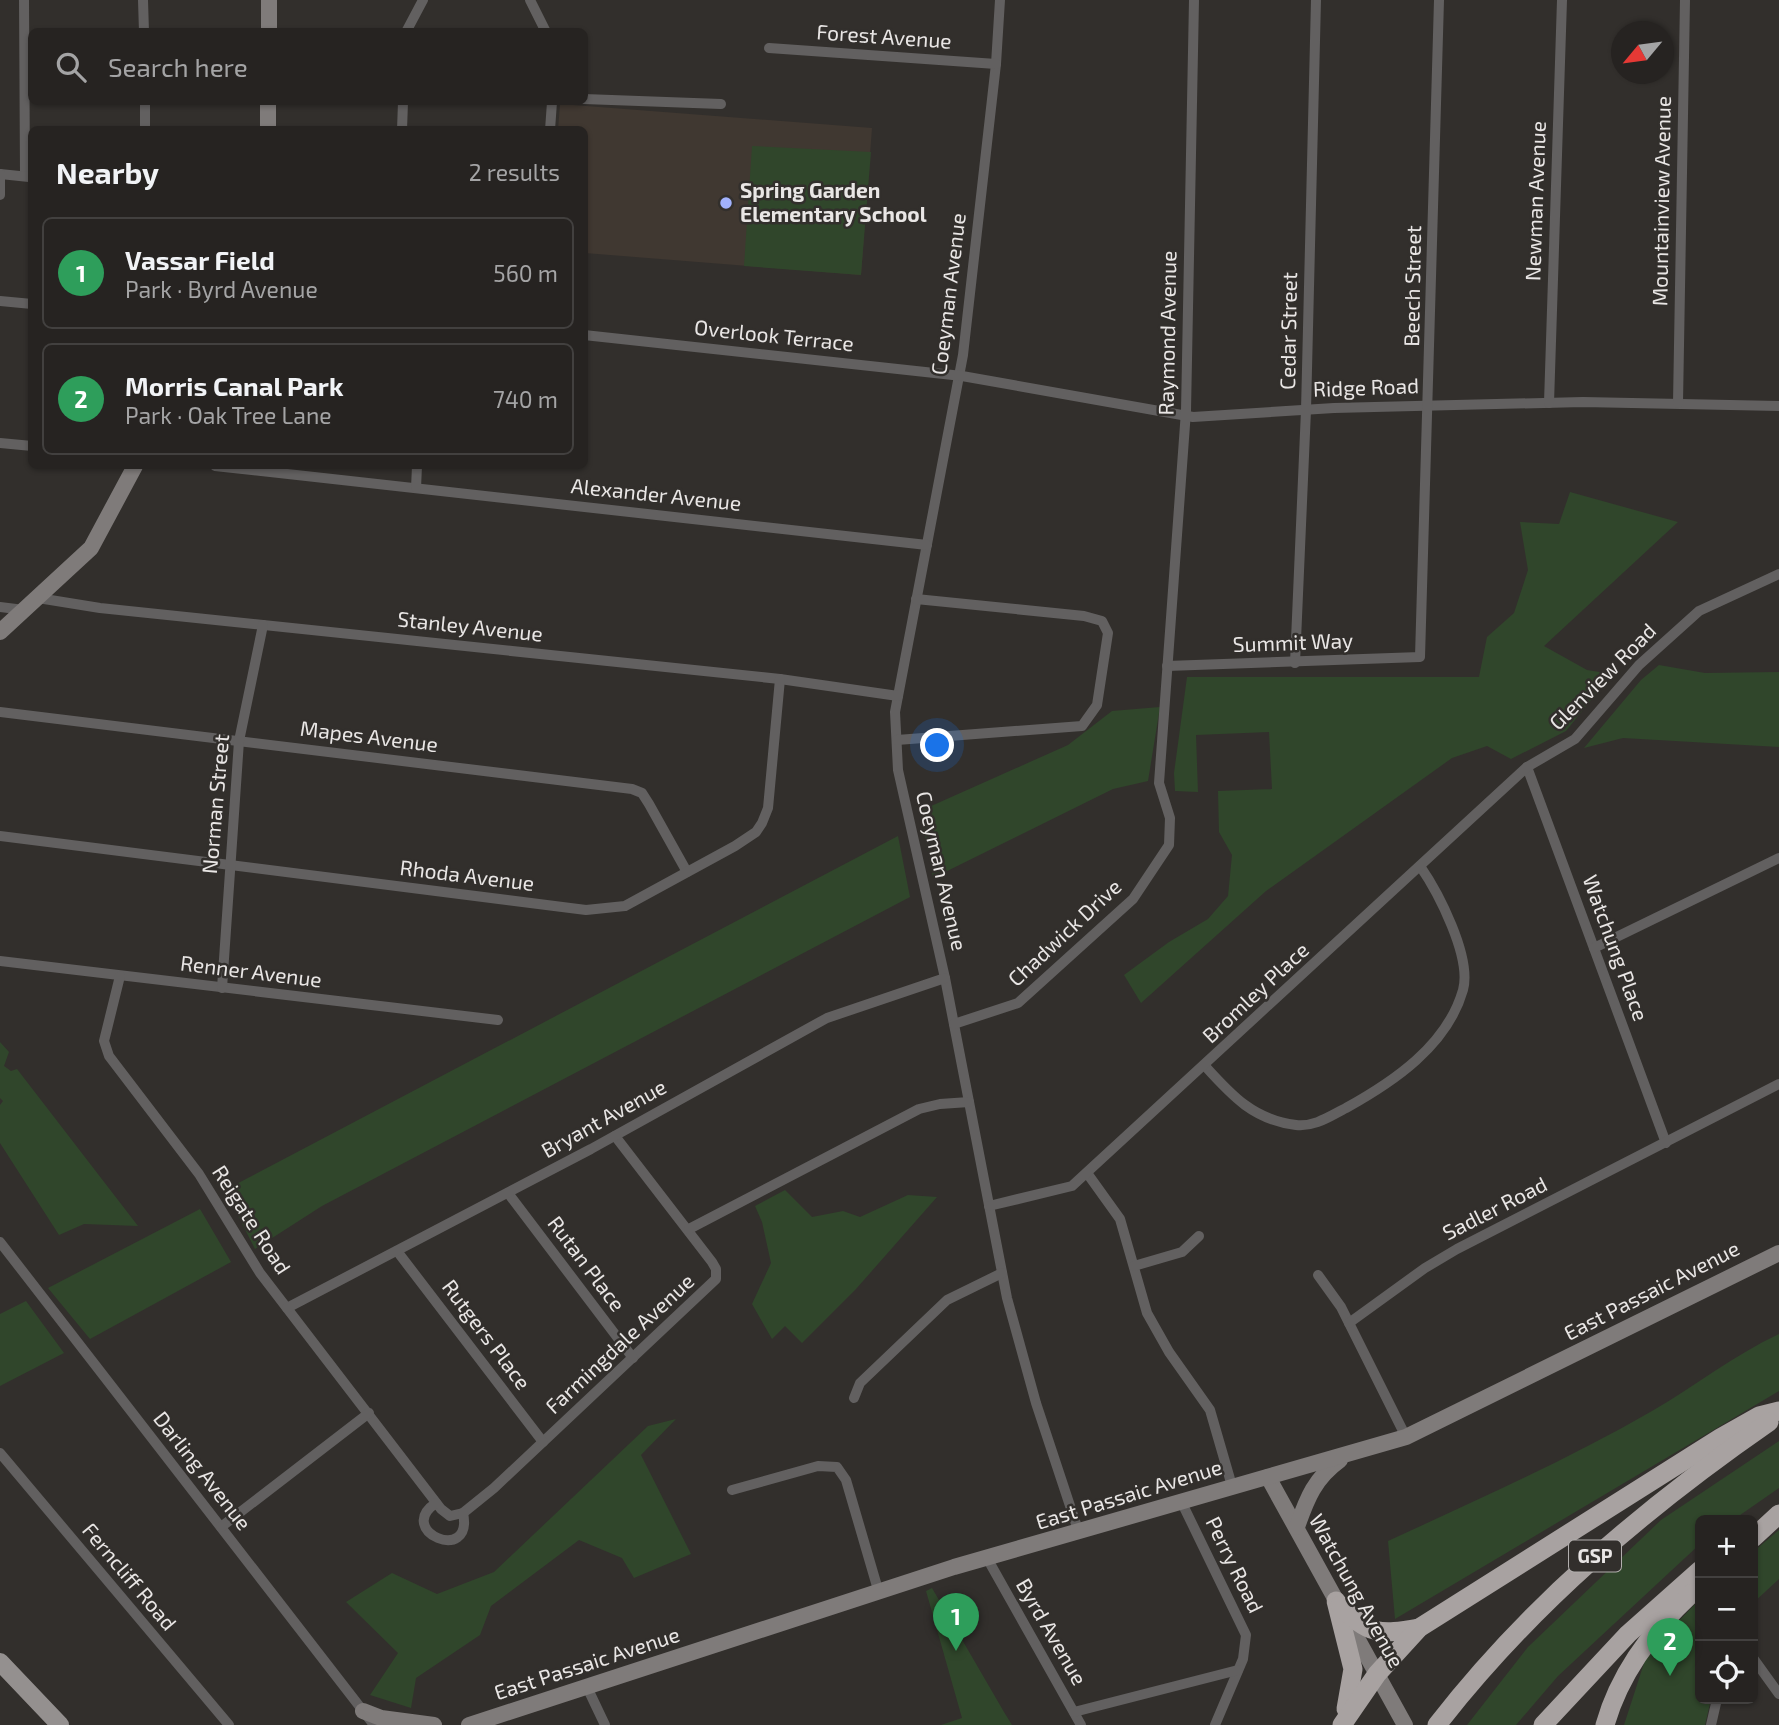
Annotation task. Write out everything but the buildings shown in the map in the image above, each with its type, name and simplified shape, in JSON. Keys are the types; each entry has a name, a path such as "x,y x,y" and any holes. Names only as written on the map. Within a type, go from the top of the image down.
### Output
{"highway":[{"path":"1341,1725 1377,1674 1419,1628 1720,1438 1759,1416 1779,1413"},
{"name":"GSP","path":"1437,1725 1514,1636 1570,1579 1691,1477 1779,1413"},
{"path":"1758,1525 1779,1511"},
{"path":"1758,1533 1779,1511"},
{"path":"1543,1725 1628,1634 1695,1574"},
{"path":"1605,1725 1617,1692 1642,1647 1657,1628 1695,1591"},
{"path":"1336,1601 1366,1629 1389,1633 1419,1628"},
{"path":"1336,1601 1353,1669 1341,1725"}],"main road":[{"path":"269,0 269,28"},
{"path":"268,105 268,126"},
{"path":"0,632 91,548 133,469"},
{"name":"East Passaic Avenue","path":"470,1725 586,1685 987,1558 1406,1437 1779,1252"},
{"path":"1297,1527 1311,1488 1323,1472 1354,1452"},
{"name":"Watchung Avenue","path":"1268,1477 1402,1720"},
{"path":"0,1662 60,1725"},
{"path":"363,1711 381,1718 434,1725"}],"street":[{"path":"0,195 0,174 28,177 24,0"},
{"path":"143,0 144,28"},
{"path":"408,28 423,0"},
{"path":"530,0 544,28"},
{"name":"Coeyman Avenue","path":"1000,0 996,64 959,375 898,696 898,770 945,978 1002,1273 1036,1404 1079,1533"},
{"name":"Raymond Avenue","path":"1167,666 1186,417 1194,0"},
{"name":"Cedar Street","path":"1295,663 1306,410 1316,0"},
{"name":"Beech Street","path":"1420,657 1439,0"},
{"name":"Newman Avenue","path":"1549,402 1562,0"},
{"name":"Mountainview Avenue","path":"1678,403 1685,0"},
{"name":"Forest Avenue","path":"769,48 996,64"},
{"path":"588,99 721,104"},
{"path":"145,105 145,126"},
{"path":"402,126 403,105"},
{"path":"550,126 552,105"},
{"path":"0,301 28,304"},
{"name":"Overlook Terrace","path":"588,335 959,375"},
{"name":"Ridge Road","path":"959,375 1186,417 1549,402 1779,406"},
{"path":"0,443 28,446"},
{"name":"Alexander Avenue","path":"242,469 927,545"},
{"path":"416,488 417,469"},
{"name":"Glenview Road","path":"1527,767 1575,739 1639,665 1699,611 1779,574"},
{"name":"Stanley Avenue","path":"38,598 100,608 780,679 898,696"},
{"path":"897,740 1082,726 1097,705 1108,633 1102,621 916,599"},
{"path":"0,607 24,610"},
{"name":"Norman Street","path":"222,988 239,741 263,625"},
{"name":"Summit Way","path":"1167,666 1420,657"},
{"name":"Chadwick Drive","path":"954,1024 1018,1003 1133,899 1153,873 1168,845 1170,818 1160,783 1167,666"},
{"name":"Rhoda Avenue","path":"0,836 586,910 625,906 756,832 768,808 780,679"},
{"name":"Mapes Avenue","path":"0,712 632,789 642,793 687,872"},
{"name":"Bromley Place","path":"989,1206 1072,1186 1527,767"},
{"name":"Watchung Place","path":"1527,767 1666,1143"},
{"path":"1594,948 1779,858"},
{"path":"1205,1066 1237,1102 1248,1109 1271,1119 1307,1125 1324,1120 1389,1085 1408,1069 1440,1031 1464,988 1452,925 1438,894 1420,866"},
{"name":"Renner Avenue","path":"0,961 498,1020"},
{"name":"Reigate Road","path":"120,976 104,1041 108,1056 199,1174 243,1250 436,1503"},
{"name":"Bryant Avenue","path":"287,1308 615,1136 827,1018 945,978"},
{"name":"Sadler Road","path":"1349,1323 1425,1268 1457,1249 1779,1084"},
{"path":"615,1136 689,1229 919,1109 929,1105 969,1102"},
{"path":"1087,1173 1120,1219 1153,1324 1210,1410 1232,1486"},
{"name":"Rutan Place","path":"508,1193 633,1358"},
{"name":"Farmingdale Avenue","path":"463,1513 544,1442 716,1279 716,1269 689,1229"},
{"path":"1134,1266 1182,1252 1199,1236"},
{"name":"Darling Avenue","path":"0,1242 374,1725"},
{"name":"Rutgers Place","path":"397,1251 544,1442"},
{"path":"854,1398 860,1383 947,1300 1002,1273"},
{"path":"1318,1275 1349,1323 1406,1437"},
{"path":"221,1527 369,1413"},
{"name":"Ferncliff Road","path":"0,1453 229,1725"},
{"path":"732,1490 818,1466 837,1467 846,1480 879,1593"},
{"name":"Perry Road","path":"1181,1502 1246,1634 1238,1670 1215,1725"},
{"path":"436,1503 450,1516 463,1513 465,1521 461,1533 451,1540 440,1541 430,1534 425,1523 427,1511 436,1503"},
{"name":"Byrd Avenue","path":"987,1558 1081,1725"},
{"path":"1758,1665 1779,1694"},
{"path":"1074,1712 1238,1670"},
{"path":"586,1685 605,1725"},
{"path":"1711,1725 1716,1704"}],"shaded area":[{"name":"Spring Garden Elementary School","path":"560,105 573,105 872,128 861,275 588,253 588,126 558,126"}],"green space":[{"path":"752,146 871,152 861,275 744,266"},
{"path":"1570,492 1678,522 1544,646 1587,670 1612,674 1566,731 1511,759 1487,746 1452,758 1266,891 1141,1003 1124,975 1169,942 1208,919 1228,896 1232,855 1219,832 1218,791 1272,789 1269,732 1196,735 1198,792 1175,791 1174,773 1187,677 1479,677 1487,637 1514,613 1528,570 1520,522 1559,524"},
{"path":"1659,665 1705,673 1779,672 1779,747 1623,738 1584,748 1641,680"},
{"path":"1160,707 1148,781 1113,789 933,878 920,811 1068,745 1112,711"},
{"path":"898,836 910,897 322,1206 255,1249 225,1190"},
{"path":"0,1042 9,1052 4,1066 11,1071 17,1069 138,1226 84,1224 59,1235 0,1143 0,1105 3,1101 0,1098"},
{"path":"785,1190 812,1217 843,1211 860,1217 908,1195 937,1197 856,1289 802,1343 785,1326 772,1339 752,1304 771,1263 762,1222 755,1206"},
{"path":"200,1209 231,1262 90,1339 48,1288"},
{"path":"26,1301 64,1353 0,1386 0,1314"},
{"path":"1779,1334 1779,1391 1395,1619 1388,1541 1587,1446 1652,1411 1746,1351"},
{"path":"676,1419 641,1455 691,1554 634,1578 622,1558 579,1540 491,1606 480,1635 416,1678 411,1708 370,1695 398,1653 346,1602 392,1573 437,1594 494,1572 648,1426"},
{"path":"1779,1441 1779,1488 1740,1515 1695,1515 1695,1549 1558,1676 1516,1725 1467,1725 1528,1647 1661,1520"},
{"path":"1779,1530 1779,1579 1758,1598 1758,1578 1758,1548"},
{"path":"932,1588 1012,1725 941,1725 962,1718 926,1591"},
{"path":"1695,1604 1695,1704 1710,1704 1705,1725 1624,1725 1647,1654"}],"place":[{"name":"Spring Garden Elementary School","path":"726,203"},
{"name":"Vassar Field","path":"956,1651"},
{"name":"Morris Canal Park","path":"1670,1676"}]}
